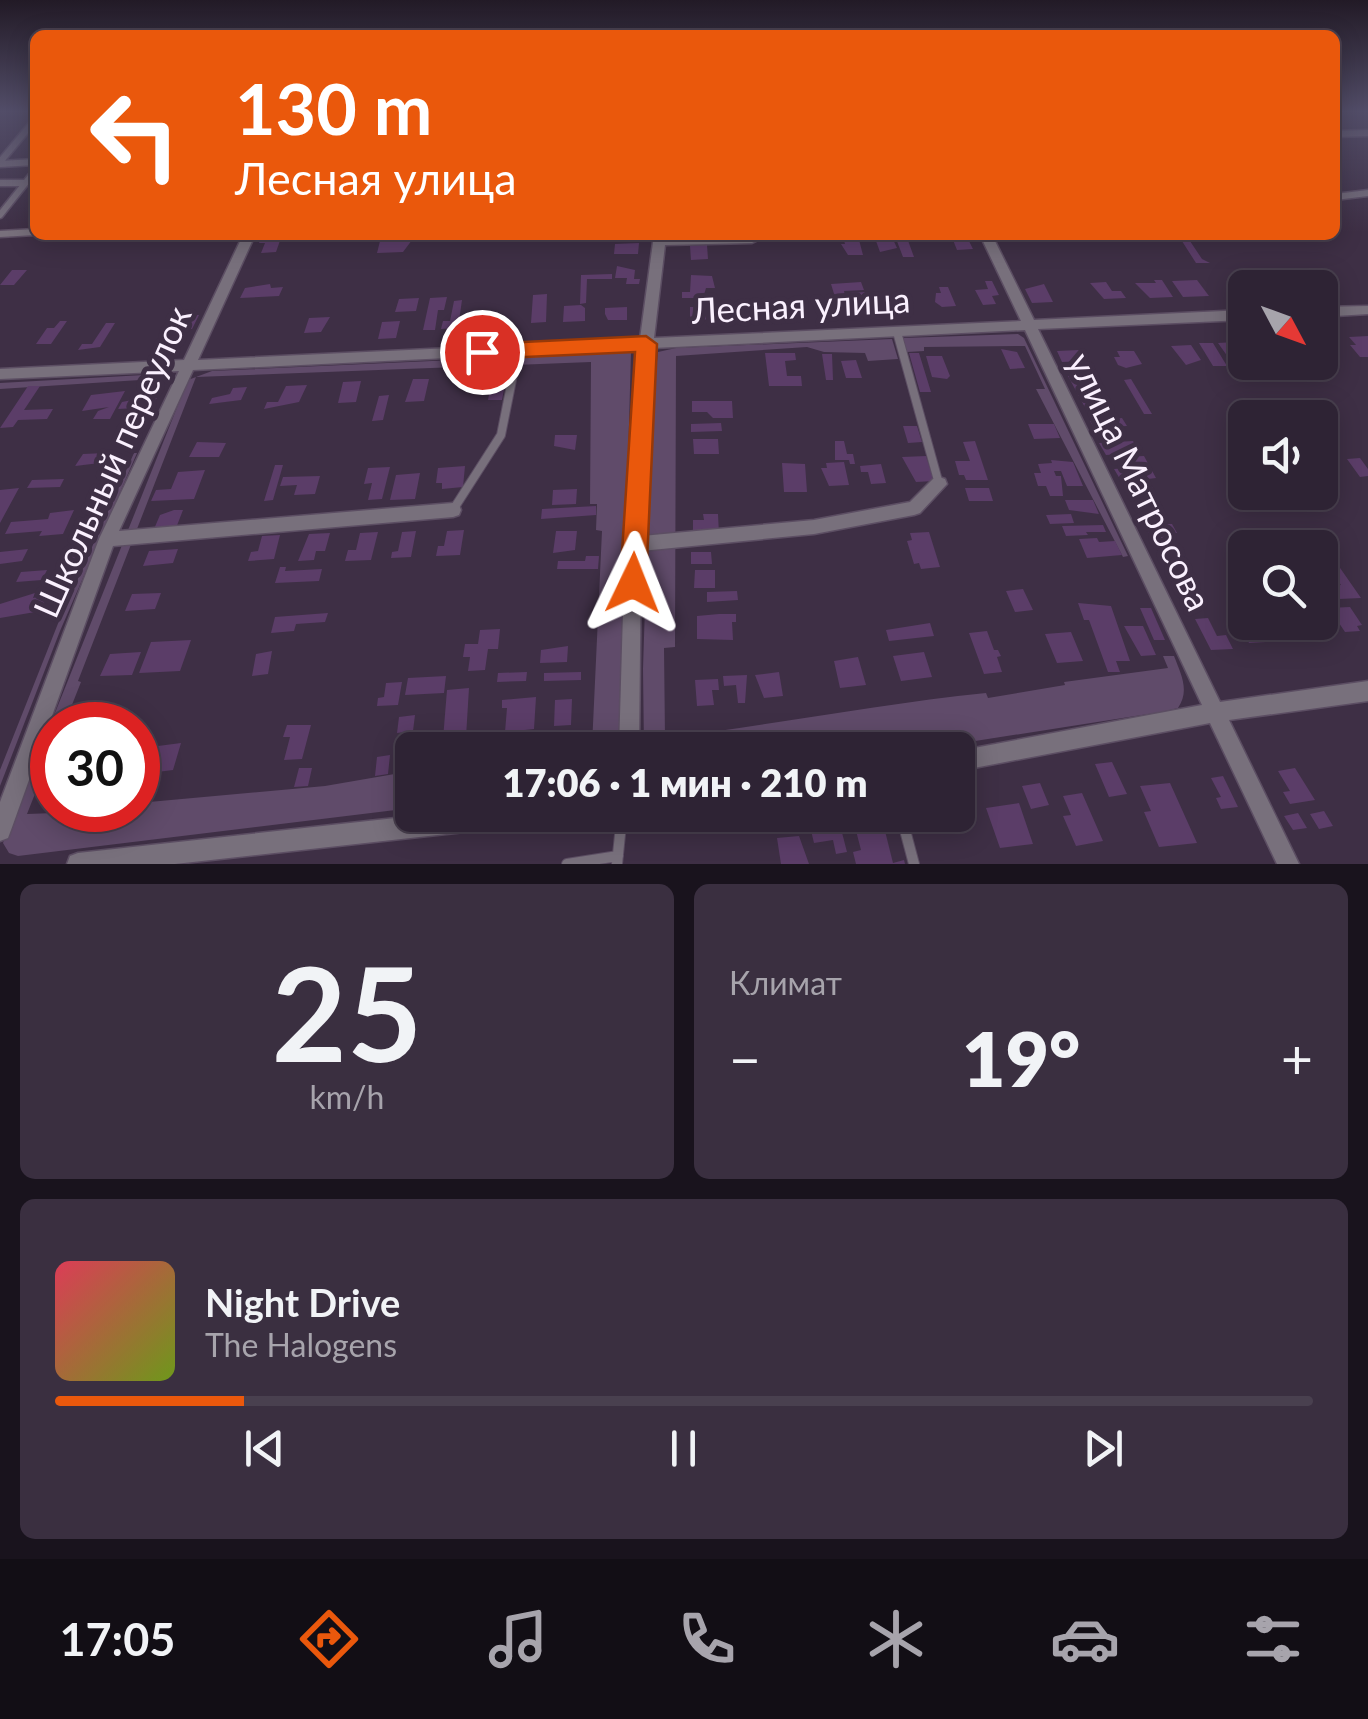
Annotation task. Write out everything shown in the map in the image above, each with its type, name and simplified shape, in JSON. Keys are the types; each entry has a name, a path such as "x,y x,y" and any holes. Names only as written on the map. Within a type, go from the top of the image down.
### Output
{"street":[{"path":"1340,197 1368,194"},
{"name":"Школьный переулок","path":"0,830 107,540 247,240"},
{"path":"629,732 634,544 646,344 660,240"},
{"name":"улица Матросова","path":"988,240 1288,864"},
{"path":"1338,311 1368,310"},
{"name":"Лесная улица","path":"0,374 1228,316"},
{"path":"634,544 814,526 914,508 939,484"},
{"path":"107,540 453,510"},
{"path":"975,758 1213,712 1368,692"},
{"path":"78,864 155,860 395,830"}],"lane":[{"path":"0,163 30,162"},
{"path":"0,216 30,176"},
{"path":"0,183 25,183"},
{"path":"0,234 30,232"},
{"path":"897,332 939,484"},
{"path":"453,510 500,435 518,350"},
{"path":"567,864 617,860 620,832"},
{"path":"905,832 914,864"}],"shaded area":[{"path":"1018,334 1024,338 1128,556 1123,557 1036,389 1045,389 1025,346 924,347 924,351 907,352 903,338"},
{"path":"892,339 898,359 868,361 865,353 824,352 807,347 676,356 675,647 664,648 665,732 644,732 651,419 658,352"},
{"path":"631,352 620,732 593,732 602,531 596,530 597,504 590,504 591,362 196,377 212,371"},
{"path":"162,374 171,378 0,389 0,383"},
{"path":"196,377 78,681 81,682 73,702 59,702 188,380"},
{"path":"137,453 30,702 0,786 0,770 59,621"},
{"path":"1163,656 1174,656 1182,676 1182,702 1178,708 975,741 975,732 707,732 986,693 988,698 1065,685 1064,682 1168,668"},
{"path":"395,774 395,810 18,856 9,853 3,843 30,775 30,832 160,832 160,801 325,786"}],"building":[{"path":"280,240 276,252 261,253 265,243 259,243"},
{"path":"412,240 403,252 377,253 380,241"},
{"path":"844,240 859,240 863,255 848,255 841,244 845,244"},
{"path":"893,240 897,248 880,252 876,241"},
{"path":"897,240 908,240 914,257 903,257"},
{"path":"953,240 968,240 973,249 957,250"},
{"path":"1181,240 1189,240 1202,259 1210,263 1196,263"},
{"path":"639,243 638,254 614,254 615,244"},
{"path":"707,245 708,259 691,260 690,246"},
{"path":"617,266 635,270 634,279 640,279 639,284 626,284 627,278 615,278"},
{"path":"12,270 27,270 14,285 0,285"},
{"path":"612,274 612,279 587,279 586,303 580,304 581,275"},
{"path":"691,275 712,276 715,288 706,288 703,298 682,298 682,292 690,292"},
{"path":"1154,280 1162,280 1173,297 1150,298 1135,283 1156,283"},
{"path":"1197,280 1209,296 1183,297 1172,281"},
{"path":"985,281 992,281 999,295 992,296 996,304 983,305 975,290 988,289"},
{"path":"861,282 864,290 844,291 845,296 835,297 831,284"},
{"path":"1106,282 1112,291 1121,291 1126,298 1104,299 1090,283"},
{"path":"270,284 271,288 283,287 279,296 240,298 245,288"},
{"path":"1044,284 1053,302 1032,303 1025,289"},
{"path":"939,287 948,287 956,306 942,307 935,302 936,293 941,293"},
{"path":"867,292 881,301 883,318 875,319 873,311 854,312 849,293"},
{"path":"547,294 546,322 531,323 533,295"},
{"path":"447,297 444,310 438,310 435,330 423,330 430,298"},
{"path":"419,298 416,311 395,312 399,299"},
{"path":"462,300 458,328 441,329 443,321 450,321 454,301"},
{"path":"564,306 585,308 585,321 563,322"},
{"path":"627,307 627,320 608,320 605,314 605,308"},
{"path":"690,307 716,307 721,320 690,319"},
{"path":"199,315 192,329 166,330 173,316"},
{"path":"330,317 321,332 304,333 309,318"},
{"path":"60,321 67,321 51,344 36,344 47,328 54,328"},
{"path":"400,321 396,338 378,339 382,322"},
{"path":"106,323 115,323 100,347 78,350 82,344 92,344"},
{"path":"1368,336 1368,357 1360,357 1349,337"},
{"path":"1228,342 1228,357 1218,343"},
{"path":"1199,343 1213,343 1227,366 1213,366"},
{"path":"1191,345 1201,360 1186,365 1171,346"},
{"path":"1001,349 1017,352 1025,368 1010,369"},
{"path":"1079,350 1085,361 1062,362 1057,351"},
{"path":"1117,351 1134,351 1142,364 1126,368 1118,365 1114,357 1120,357"},
{"path":"765,353 795,353 796,360 785,361 787,376 801,376 802,386 769,386"},
{"path":"909,353 919,353 931,392 920,392"},
{"path":"822,354 832,354 833,380 826,380"},
{"path":"926,356 942,356 950,376 932,377"},
{"path":"856,360 862,378 846,378 841,361"},
{"path":"493,373 507,373 502,400 488,400"},
{"path":"1080,375 1095,399 1104,399 1112,414 1088,413 1068,376"},
{"path":"413,379 429,379 424,401 405,402"},
{"path":"1131,379 1152,414 1144,414 1124,380"},
{"path":"361,381 356,402 338,403 343,382"},
{"path":"307,385 299,402 264,409 267,402 278,402 286,386"},
{"path":"28,386 40,386 24,410 53,409 47,419 18,420 13,427 0,428"},
{"path":"247,387 241,400 209,404 212,398 230,394 233,388"},
{"path":"146,390 161,390 152,407 118,409 122,402 142,398"},
{"path":"125,391 110,419 93,419 98,411 109,407 82,411 91,395"},
{"path":"389,395 383,420 372,421 379,396"},
{"path":"692,401 732,401 733,418 692,412"},
{"path":"1122,418 1127,426 1094,428 1090,421"},
{"path":"721,423 722,431 691,432 691,424"},
{"path":"1028,424 1054,424 1060,438 1034,439"},
{"path":"903,426 917,426 922,442 908,443"},
{"path":"555,435 577,435 575,450 554,446"},
{"path":"693,439 718,439 719,454 694,454"},
{"path":"835,441 844,441 855,464 835,460"},
{"path":"975,441 988,480 966,480 959,475 955,461 970,461 963,442"},
{"path":"1133,441 1139,453 1106,455 1099,443"},
{"path":"197,442 226,443 219,457 189,457"},
{"path":"106,453 100,463 75,466 83,454"},
{"path":"926,456 934,481 916,482 902,457"},
{"path":"1144,456 1156,478 1129,473 1131,478 1120,479 1114,469 1127,468 1121,457"},
{"path":"1360,458 1368,476 1360,477 1347,459"},
{"path":"1051,460 1073,462 1083,486 1067,486 1061,471 1054,471 1061,476 1063,496 1050,496 1046,486 1038,486 1034,473 1041,473 1038,464 1052,463"},
{"path":"844,462 849,485 829,486 821,468 827,468 826,463"},
{"path":"782,463 805,464 807,492 784,492"},
{"path":"881,464 886,483 871,484 868,472 861,472 860,466"},
{"path":"275,465 283,465 273,500 264,501"},
{"path":"465,466 463,487 442,489 442,483 436,483 438,468"},
{"path":"390,467 382,499 368,500 372,483 364,484 368,468"},
{"path":"205,470 194,499 151,501 156,490 171,489 178,472"},
{"path":"420,473 415,499 390,500 396,475"},
{"path":"320,476 315,494 294,495 297,485 280,486 283,477"},
{"path":"64,479 60,487 27,488 32,480"},
{"path":"1149,481 1160,502 1151,502 1148,497 1131,498 1124,486"},
{"path":"19,488 0,523 0,490"},
{"path":"965,488 989,488 993,501 969,501"},
{"path":"577,489 576,504 552,505 553,490"},
{"path":"1065,500 1093,500 1099,514 1069,510"},
{"path":"596,506 596,515 541,519 542,509"},
{"path":"74,510 63,534 5,534 11,522 48,519 50,513"},
{"path":"183,510 176,528 154,529 160,515"},
{"path":"703,514 718,514 719,535 693,534 693,520 704,520"},
{"path":"1071,514 1074,523 1050,524 1046,515"},
{"path":"1172,524 1177,533 1170,533 1177,546 1156,547 1146,527"},
{"path":"1103,525 1106,532 1066,536 1062,526"},
{"path":"464,530 460,555 436,556 438,546 444,546 447,531"},
{"path":"416,531 411,557 391,558 392,552 398,551 402,532"},
{"path":"556,531 577,531 575,550 553,553"},
{"path":"378,532 371,560 345,561 348,550 356,550 360,533"},
{"path":"929,532 940,567 921,569 919,563 914,564 907,541 912,540 910,533"},
{"path":"330,533 325,551 316,551 314,560 298,561 309,534"},
{"path":"280,535 274,559 248,561 251,552 258,551 262,536"},
{"path":"1097,538 1099,542 1115,541 1122,555 1087,558 1079,539"},
{"path":"90,545 80,567 56,568 67,547"},
{"path":"28,549 22,561 0,564 0,552"},
{"path":"178,549 173,563 143,566 149,551"},
{"path":"691,552 711,552 712,564 691,564"},
{"path":"586,556 599,556 598,569 557,569 558,561 585,561"},
{"path":"1338,565 1361,598 1339,599"},
{"path":"280,567 286,567 285,571 322,569 319,581 275,583"},
{"path":"47,570 42,580 16,582 21,572"},
{"path":"695,570 715,570 715,588 694,588"},
{"path":"1023,589 1033,610 1015,612 1006,591"},
{"path":"737,591 738,600 707,602 707,592"},
{"path":"35,593 33,598 47,595 41,611 0,618 0,604"},
{"path":"161,593 155,609 125,611 132,594"},
{"path":"1078,603 1111,606 1130,661 1116,661 1120,672 1108,672 1089,620 1084,620"},
{"path":"1350,607 1362,625 1357,626 1360,631 1345,632 1338,622 1338,608"},
{"path":"1140,608 1151,608 1165,640 1154,640"},
{"path":"328,613 325,622 296,624 294,631 271,633 275,617"},
{"path":"736,614 736,622 732,622 733,640 697,639 697,616"},
{"path":"1208,618 1217,636 1226,635 1233,649 1211,650 1195,619"},
{"path":"930,623 934,636 889,641 886,630"},
{"path":"1124,626 1143,626 1156,655 1141,656"},
{"path":"500,629 498,649 488,649 485,670 468,671 470,657 463,657 465,644 478,644 480,630"},
{"path":"987,631 994,650 1001,656 997,657 1002,672 984,674 969,633"},
{"path":"1071,632 1083,661 1057,663 1045,634"},
{"path":"191,640 180,671 139,673 151,642"},
{"path":"568,646 567,662 540,663 541,650"},
{"path":"272,651 268,674 252,676 256,654"},
{"path":"141,652 132,675 100,676 110,654"},
{"path":"924,652 932,677 901,681 893,656"},
{"path":"858,657 866,685 840,688 834,661"},
{"path":"527,672 526,681 497,682 498,673"},
{"path":"581,672 581,680 544,681 544,673"},
{"path":"779,672 783,696 764,698 755,675"},
{"path":"747,675 745,703 738,703 736,685 724,686 723,676"},
{"path":"446,676 444,693 405,695 408,678"},
{"path":"718,679 719,690 712,690 714,705 697,706 695,680"},
{"path":"402,682 398,705 377,706 378,698 384,697 386,683"},
{"path":"469,688 466,732 444,732 447,690"},
{"path":"536,697 534,729 505,732 507,708 502,708 502,700"},
{"path":"572,699 571,725 554,726 555,700"},
{"path":"415,715 413,731 397,732 399,717"},
{"path":"287,725 311,725 302,759 284,760 290,737 283,737"},
{"path":"181,743 173,770 160,772 160,746"},
{"path":"390,755 388,774 375,776 377,757"},
{"path":"1112,762 1127,794 1109,797 1095,764"},
{"path":"299,768 312,768 308,786 294,787"},
{"path":"1295,768 1315,800 1290,804 1283,792 1290,791 1278,771"},
{"path":"1223,776 1238,807 1221,809 1216,798 1221,797 1211,778"},
{"path":"1040,783 1049,805 1031,809 1022,786"},
{"path":"1170,783 1197,843 1159,847 1144,812 1151,811 1140,786"},
{"path":"1082,793 1103,841 1076,846 1063,816 1071,815 1063,796"},
{"path":"1019,803 1033,844 1000,848 986,808"},
{"path":"1324,811 1333,826 1319,829 1310,814"},
{"path":"1298,813 1307,828 1293,830 1284,816"},
{"path":"811,832 842,832 847,852 836,854 833,840 814,843"},
{"path":"856,832 885,832 893,863 904,860 905,864 856,864 853,852 861,850"},
{"path":"799,836 809,864 781,864 777,838"}],"route":[{"path":"482,352 646,344 633,583"}]}
